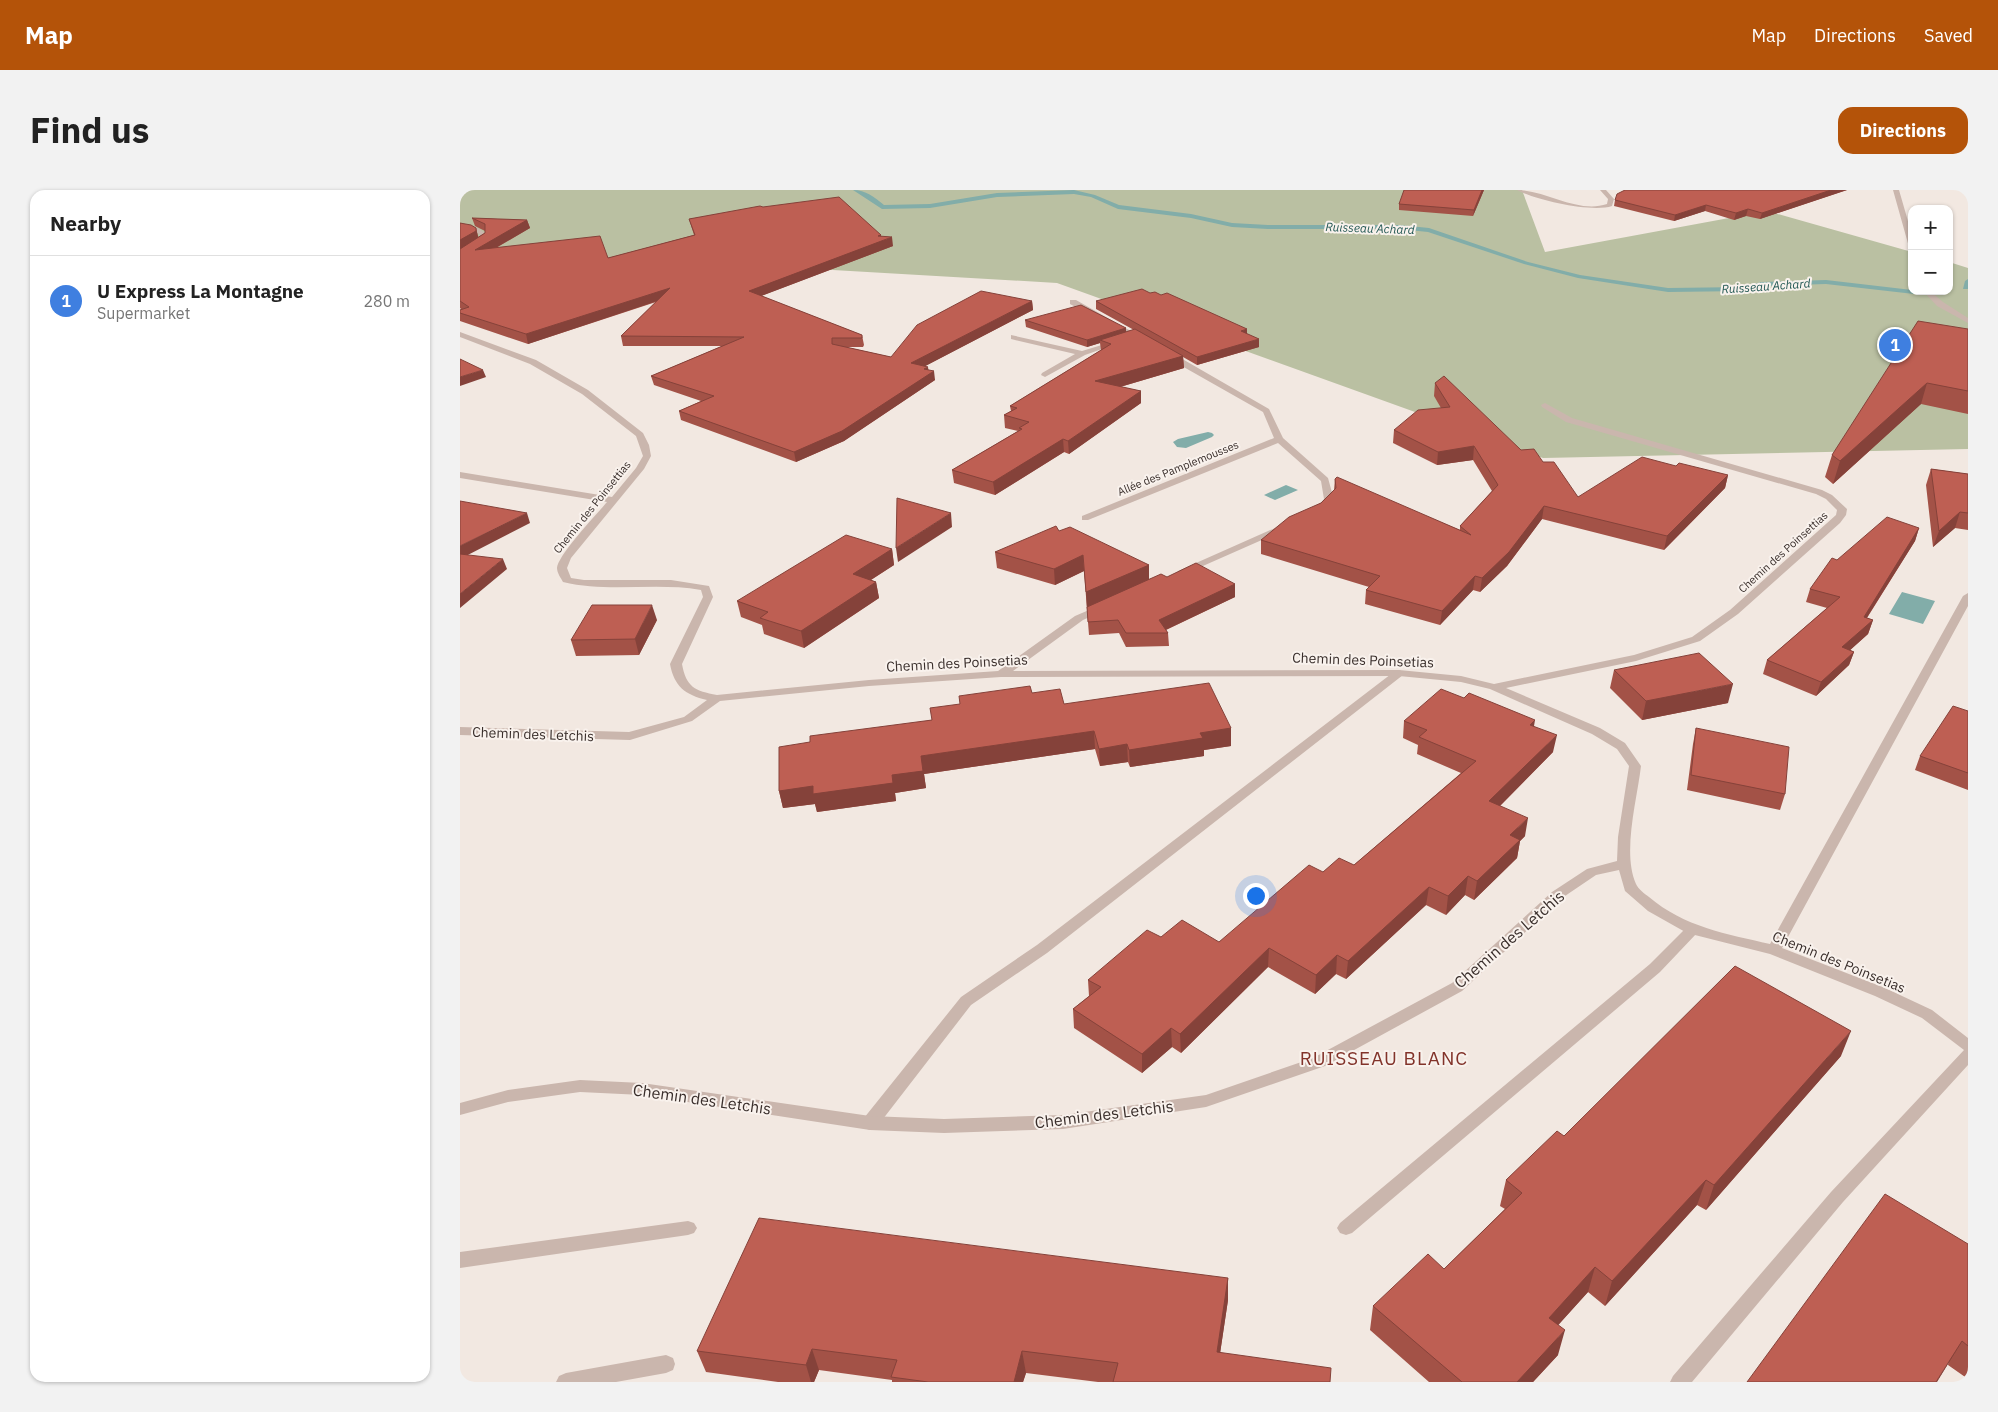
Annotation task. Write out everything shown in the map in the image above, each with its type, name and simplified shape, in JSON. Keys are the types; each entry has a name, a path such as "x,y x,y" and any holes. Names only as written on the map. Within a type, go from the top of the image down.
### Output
{"street":[{"path":"1520,190 1583,207 1599,208 1610,205 1611,199 1603,190"},
{"path":"1896,190 1908,233"},
{"path":"460,227 476,229 483,234 483,241 460,255"},
{"path":"1930,295 1940,304 1968,321"},
{"path":"1073,302 1137,336 1266,411 1279,439 1325,480 1329,500 1316,513"},
{"name":"Chemin des Poinsettias","path":"460,334 533,362 585,392 640,434 647,456 640,469 566,557 562,564 562,572 567,580 586,584 678,583 705,588 708,597 676,664 677,675 684,686 695,695 717,698"},
{"path":"1046,375 1082,353 1137,336"},
{"path":"1014,337 1082,353"},
{"name":"Chemin des Poinsettias","path":"1494,688 1636,658 1696,639 1734,612 1837,521 1841,515 1842,509 1819,492 1569,420 1545,405"},
{"name":"Allée des Pamplemousses","path":"1085,518 1279,439"},
{"path":"460,475 613,500"},
{"path":"1170,577 1298,521"},
{"path":"1774,950 1968,596"},
{"path":"1001,674 1078,618 1115,602"},
{"path":"870,1123 966,1001 1042,949 1400,673"},
{"name":"Chemin des Poinsetias","path":"717,698 869,683 1001,674 1400,673 1461,679 1494,688 1543,706 1596,731 1620,746 1630,759 1635,766 1625,837 1624,864 1630,888 1652,908 1692,930 1774,950 1880,992 1927,1014 1968,1046"},
{"name":"Chemin des Letchis","path":"460,732 630,736 688,719 717,698"},
{"name":"Chemin des Letchis","path":"460,1109 508,1096 580,1086 642,1089 870,1123 944,1126 1063,1122 1206,1101 1319,1062 1457,987 1557,895 1592,872 1624,864"},
{"path":"1346,1228 1655,968 1692,930"},
{"path":"1680,1382 1837,1197 1968,1055"},
{"path":"460,1260 688,1228"},
{"path":"566,1382 666,1364"}],"green space":[{"path":"460,190 1522,190 1545,252 1767,211 1908,251 1908,295 1953,295 1953,263 1968,268 1968,449 1543,458 1057,283 764,266 460,259"}],"water":[{"path":"1208,432 1214,435 1186,448 1177,447 1173,442 1178,439"},
{"path":"1286,485 1298,490 1275,500 1264,495"},
{"path":"1902,592 1935,601 1923,624 1889,614"}],"building":[{"path":"1404,190 1482,190 1474,210 1399,204"},
{"path":"1625,190 1831,190 1762,213 1748,209 1736,213 1706,205 1675,215 1615,200 1617,194"},
{"path":"839,197 881,235 878,236 892,237 749,291 862,335 862,338 832,338 832,344 891,357 917,325 981,291 1032,301 911,363 928,367 924,369 934,371 842,431 794,452 679,411 714,396 651,376 744,337 621,336 670,288 526,334 460,313 460,310 469,307 460,301 460,249 485,233 485,224 472,218 527,220 475,250 600,236 608,258 695,235 689,219 760,206"},
{"path":"460,223 471,225 476,228 476,231 460,240"},
{"path":"1142,289 1161,295 1167,293 1247,329 1241,331 1259,339 1197,357 1096,301"},
{"path":"1081,305 1126,328 1087,340 1025,320"},
{"path":"1918,321 1968,329 1968,391 1927,383 1840,461 1832,455"},
{"path":"1135,329 1183,356 1095,381 1141,391 1068,441 1063,439 993,482 952,470 1022,429 1019,428 1029,422 1004,415 1017,408 1010,406 1111,344 1100,340"},
{"path":"460,359 483,370 460,377"},
{"path":"1444,376 1521,450 1534,449 1543,462 1554,462 1578,497 1642,457 1676,466 1679,463 1728,475 1667,536 1544,506 1509,552 1482,578 1475,576 1442,611 1366,590 1380,576 1261,540 1289,517 1321,503 1336,488 1335,479 1337,477 1471,535 1460,526 1498,485 1474,446 1438,452 1394,430 1418,410 1450,407 1435,383"},
{"path":"1931,469 1968,474 1968,513 1960,512 1939,531"},
{"path":"897,498 951,513 896,548"},
{"path":"460,501 527,513 460,546"},
{"path":"1887,517 1919,528 1864,617 1873,620 1842,647 1854,652 1821,682 1767,660 1840,597 1810,589 1832,558 1837,560"},
{"path":"1056,526 1059,531 1070,527 1149,565 1086,592 1083,555 1054,569 995,552"},
{"path":"846,535 892,549 853,574 876,582 801,631 760,618 768,612 737,601"},
{"path":"460,554 503,559 460,594"},
{"path":"1196,563 1235,584 1159,620 1168,633 1126,633 1118,620 1088,622 1087,607 1161,574 1167,577"},
{"path":"592,605 652,605 635,639 571,640"},
{"path":"1699,653 1733,684 1646,701 1614,670"},
{"path":"1209,683 1231,728 1200,733 1203,738 1129,750 1127,744 1099,749 1094,731 921,756 923,771 892,775 893,783 813,794 813,786 779,791 779,747 810,742 810,736 932,720 930,708 960,704 959,696 1030,686 1032,693 1060,689 1064,704"},
{"path":"1441,689 1464,698 1469,693 1535,720 1530,725 1557,735 1489,801 1528,818 1510,835 1520,840 1477,881 1468,876 1448,896 1429,887 1348,961 1337,955 1316,975 1269,948 1180,1034 1171,1028 1142,1054 1073,1009 1101,987 1088,980 1147,930 1161,937 1182,920 1219,942 1309,865 1323,872 1339,858 1354,865 1476,761 1419,737 1427,730 1404,721"},
{"path":"1953,706 1968,711 1968,773 1920,756"},
{"path":"1696,728 1789,747 1785,794 1691,775"},
{"path":"1735,966 1851,1031 1714,1185 1706,1180 1612,1281 1595,1267 1549,1318 1565,1330 1517,1382 1462,1382 1373,1306 1428,1254 1444,1269 1522,1193 1506,1180 1557,1131 1564,1136"},
{"path":"1885,1194 1968,1244 1968,1346 1962,1341 1936,1382 1747,1382"},
{"path":"759,1218 1228,1278 1217,1352 1331,1368 1330,1382 1113,1382 1118,1363 1022,1351 1014,1382 928,1382 891,1377 897,1360 812,1349 806,1365 697,1351"}],"waterway":[{"name":"Ruisseau Achard","path":"856,190 872,198 882,207 930,206 997,195 1074,192 1093,196 1118,207 1191,216 1232,225 1268,227 1399,227 1429,230 1526,263 1580,277 1668,290 1746,289 1761,284 1826,282 1908,291"},
{"name":"Ruisseau Achard","path":"1965,288 1968,281"}],"place":[{"name":"U Express La Montagne","path":"1895,345"}],"district":[{"name":"RUISSEAU BLANC","path":"1384,1058"}]}
